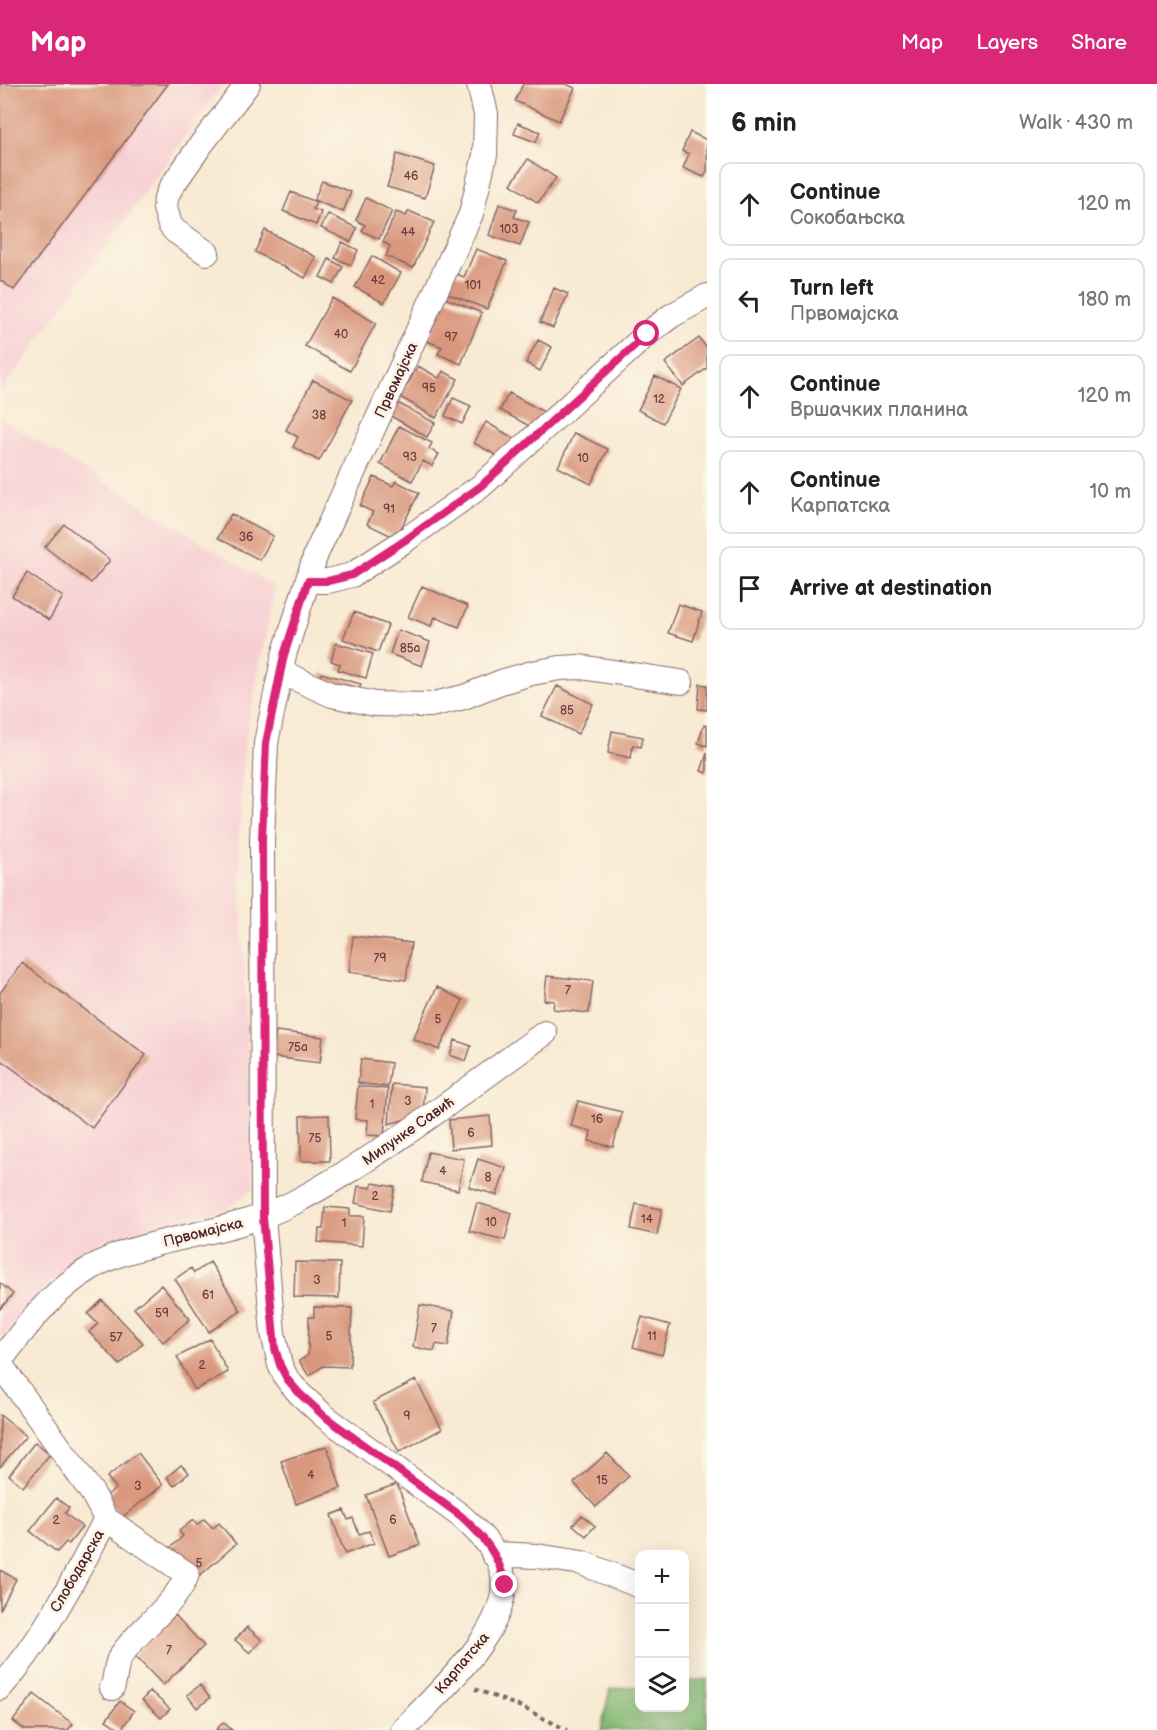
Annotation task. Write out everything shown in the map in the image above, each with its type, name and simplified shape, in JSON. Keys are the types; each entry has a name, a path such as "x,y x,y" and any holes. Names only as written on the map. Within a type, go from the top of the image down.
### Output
{"street":[{"path":"207,253 170,225 165,208 166,198 200,146 248,84"},
{"name":"Првомајска","path":"0,1363 38,1311 90,1268 113,1257 141,1248 263,1217 263,818 266,743 281,672 316,554 471,214 485,155 486,114 479,84"},
{"path":"308,581 328,581 352,575 452,506 497,472 647,334 672,316 707,296"},
{"path":"281,672 332,695 375,704 430,705 464,697 522,676 560,668 580,667 681,682"},
{"name":"Милунке Савић","path":"263,1217 293,1203 361,1164 545,1033"},
{"name":"Карпатска","path":"263,1217 275,1348 287,1379 324,1416 461,1516 482,1535 502,1569 505,1585 503,1601 490,1631 403,1730"},
{"name":"Слободарска","path":"0,1363 93,1494 106,1519 75,1576 20,1665 0,1688"},
{"path":"106,1519 187,1574 183,1586 118,1659 116,1679 112,1688"},
{"path":"493,1554 537,1556 582,1563 635,1584"}],"path":[{"path":"473,1653 474,1689 521,1707 567,1730"}],"shaded area":[{"path":"0,84 223,84 0,394"},
{"path":"0,418 275,587 245,741 239,838 253,1189 227,1209 100,1241 35,1298 0,1342"}],"green space":[{"path":"707,1679 707,1730 601,1730 610,1689 635,1686 635,1712 689,1712 689,1681"}],"building":[{"path":"0,84 168,84 14,290 0,280"},
{"path":"523,84 566,84 575,88 559,121 515,101"},
{"path":"518,123 540,132 536,142 514,134"},
{"path":"690,132 707,140 707,171 704,177 683,168 689,154 682,151"},
{"path":"397,154 435,166 425,198 387,187"},
{"path":"528,159 556,178 538,203 511,184"},
{"path":"322,181 351,192 343,212 314,200"},
{"path":"291,192 316,202 313,209 321,212 316,225 283,211"},
{"path":"366,198 392,211 379,239 362,231 365,225 356,220"},
{"path":"499,204 517,210 514,217 529,222 520,246 489,235"},
{"path":"409,211 434,222 413,268 386,256 390,246 383,242 396,212 406,216"},
{"path":"328,214 357,228 351,242 321,228"},
{"path":"265,230 316,257 305,278 255,252"},
{"path":"342,242 358,250 351,265 335,258"},
{"path":"476,249 507,261 487,309 446,293 454,273 464,277"},
{"path":"372,256 401,273 384,303 355,287"},
{"path":"329,259 343,267 334,284 320,277"},
{"path":"554,288 568,294 553,328 540,322"},
{"path":"332,298 376,323 350,371 305,346"},
{"path":"445,298 482,313 461,364 438,354 442,347 427,341"},
{"path":"699,338 707,348 707,368 683,386 665,363"},
{"path":"538,340 552,347 540,371 526,363"},
{"path":"418,366 439,378 443,371 458,379 436,418 400,397"},
{"path":"655,376 681,389 663,423 638,410"},
{"path":"313,380 352,400 319,461 293,447 298,437 286,430"},
{"path":"509,393 544,412 535,429 500,410"},
{"path":"453,398 471,406 462,424 445,416"},
{"path":"396,402 435,423 427,437 389,415"},
{"path":"486,422 515,439 503,459 474,443"},
{"path":"399,426 432,443 429,449 439,454 432,466 423,461 412,481 380,464"},
{"path":"574,433 608,449 591,484 558,467"},
{"path":"374,477 393,486 396,481 419,493 396,538 367,524 373,512 360,506"},
{"path":"231,514 273,536 260,560 218,538"},
{"path":"64,524 110,560 91,583 45,547"},
{"path":"27,573 63,597 49,620 12,596"},
{"path":"422,586 468,606 459,627 435,617 431,626 408,617"},
{"path":"678,604 702,612 693,641 668,633"},
{"path":"354,612 388,625 378,652 343,639"},
{"path":"398,630 430,642 422,666 390,654"},
{"path":"336,643 373,654 366,678 338,670 340,664 331,661"},
{"path":"321,673 361,684 358,693 319,682"},
{"path":"700,684 707,685 707,710 698,709"},
{"path":"557,686 593,704 578,734 542,716"},
{"path":"704,725 707,726 707,746 698,743"},
{"path":"612,731 643,737 641,747 633,745 631,758 608,753"},
{"path":"707,753 707,773 701,771"},
{"path":"353,936 411,943 406,980 349,972"},
{"path":"22,963 146,1055 92,1128 0,1059 0,993"},
{"path":"547,976 593,981 589,1013 553,1009 554,1001 544,1000"},
{"path":"437,987 463,1000 439,1050 413,1039"},
{"path":"276,1031 323,1037 320,1063 273,1057"},
{"path":"455,1040 471,1046 466,1061 450,1055"},
{"path":"361,1059 391,1063 388,1087 358,1083"},
{"path":"392,1084 425,1087 423,1114 389,1124"},
{"path":"358,1086 388,1089 384,1136 367,1135 368,1120 355,1119"},
{"path":"578,1101 622,1112 613,1147 589,1141 591,1131 571,1126"},
{"path":"329,1115 330,1161 301,1161 300,1116"},
{"path":"490,1116 492,1145 451,1149 449,1120"},
{"path":"428,1152 464,1159 458,1190 422,1182"},
{"path":"478,1159 506,1168 497,1195 469,1187"},
{"path":"373,1183 395,1187 390,1211 355,1203 358,1186 371,1188"},
{"path":"477,1203 512,1213 505,1240 469,1231"},
{"path":"636,1204 662,1209 657,1235 631,1229"},
{"path":"325,1207 350,1209 350,1216 364,1216 362,1246 318,1242 319,1229 323,1229"},
{"path":"210,1262 241,1311 209,1332 175,1279 191,1268 194,1273"},
{"path":"295,1262 340,1263 339,1298 294,1297"},
{"path":"0,1283 13,1294 0,1309"},
{"path":"161,1285 190,1319 163,1342 134,1308"},
{"path":"102,1300 143,1343 120,1365 89,1332 98,1324 88,1314"},
{"path":"420,1305 454,1311 448,1346 436,1344 434,1351 413,1347"},
{"path":"314,1307 352,1308 350,1367 323,1366 309,1376 299,1361 308,1355 309,1317 314,1317"},
{"path":"642,1317 670,1325 662,1355 633,1347"},
{"path":"210,1339 228,1372 195,1390 177,1357"},
{"path":"416,1380 442,1429 399,1452 373,1402"},
{"path":"0,1415 26,1436 0,1467"},
{"path":"35,1442 50,1454 23,1487 9,1475"},
{"path":"327,1446 341,1488 296,1504 281,1461"},
{"path":"138,1453 163,1485 121,1518 105,1497 116,1488 107,1477"},
{"path":"607,1453 629,1476 596,1507 574,1483"},
{"path":"181,1465 189,1473 174,1486 167,1477"},
{"path":"397,1484 420,1545 389,1556 366,1495"},
{"path":"56,1498 69,1508 65,1513 82,1527 69,1544 66,1542 57,1552 30,1531"},
{"path":"344,1510 348,1520 353,1518 359,1534 369,1531 374,1543 345,1554 331,1515"},
{"path":"582,1515 595,1526 586,1536 573,1525"},
{"path":"204,1519 213,1528 219,1523 236,1544 197,1578 170,1548 183,1536 179,1531 193,1520 197,1525"},
{"path":"0,1570 16,1579 0,1610"},
{"path":"175,1615 204,1646 163,1685 134,1655"},
{"path":"247,1627 262,1640 250,1653 235,1640"},
{"path":"200,1685 210,1698 197,1708 187,1695"},
{"path":"150,1691 170,1709 161,1718 142,1700"},
{"path":"34,1694 73,1724 68,1730 25,1730 13,1721"},
{"path":"120,1701 134,1711 121,1730 106,1720"},
{"path":"223,1722 232,1730 216,1730"}],"route":[{"path":"505,1585 502,1569 482,1535 461,1516 324,1416 287,1379 275,1348 263,1217 262,840 266,743 284,655 308,581 328,581 352,575 481,486 647,334"}]}
